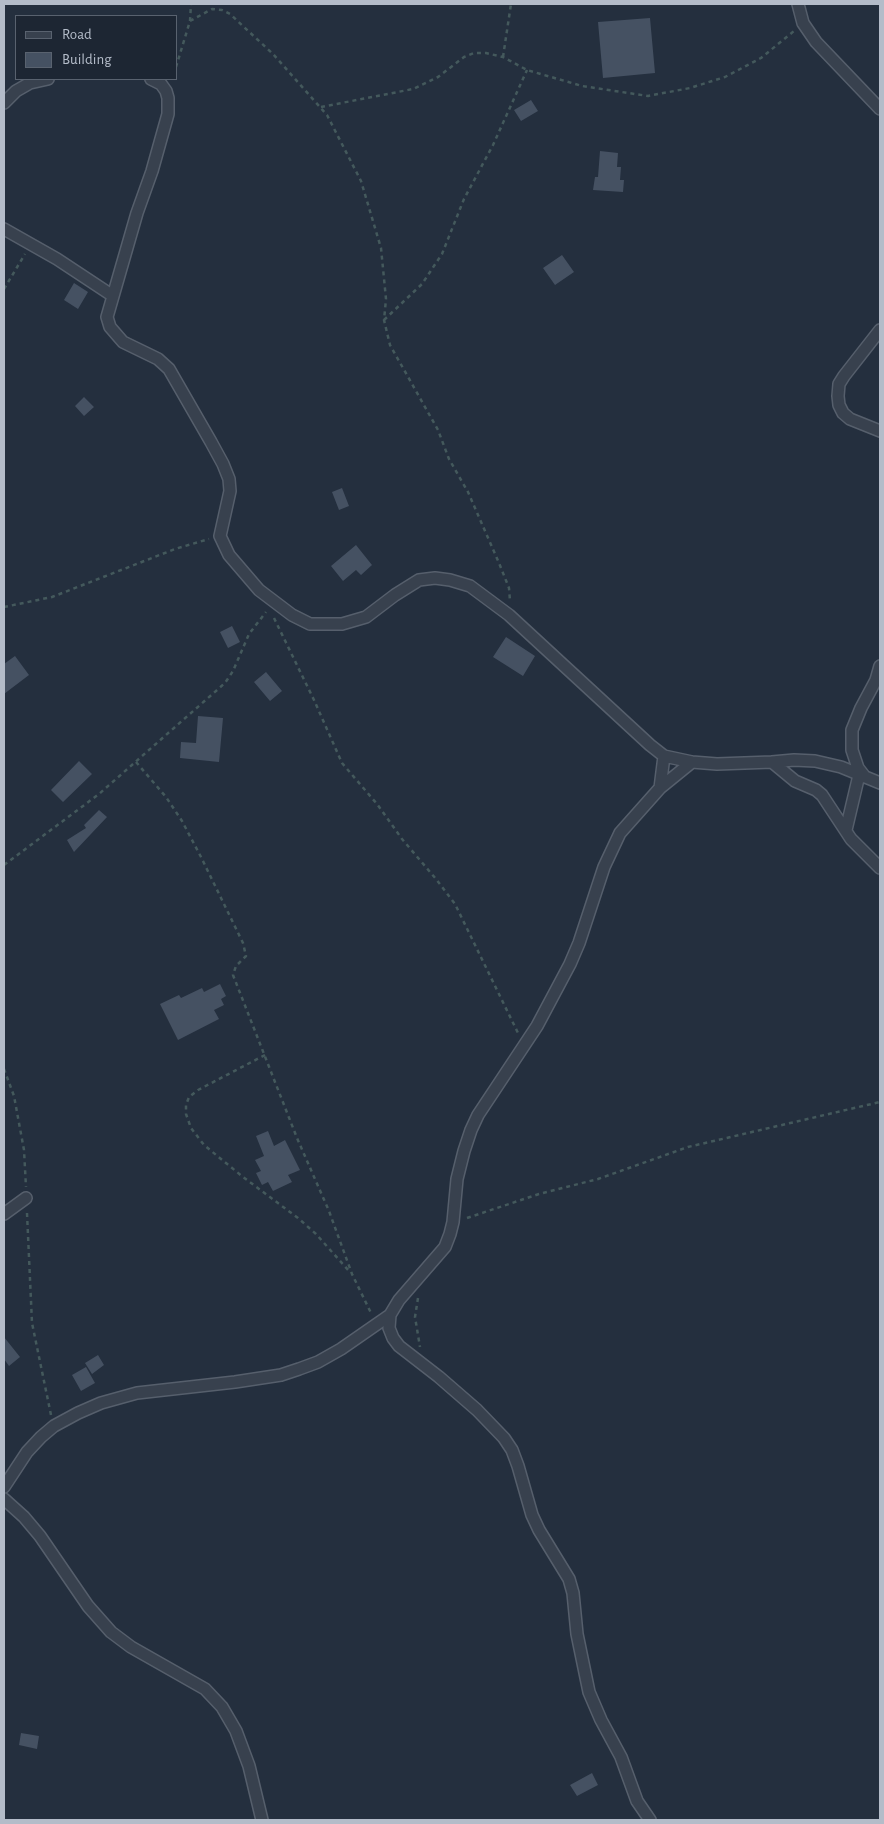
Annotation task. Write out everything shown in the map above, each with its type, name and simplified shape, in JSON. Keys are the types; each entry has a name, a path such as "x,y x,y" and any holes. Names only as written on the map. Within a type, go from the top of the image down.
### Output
{"street":[{"path":"798,4 803,23 816,42 880,109"},
{"path":"4,103 16,91 30,83 44,80"},
{"path":"153,80 161,84 166,90 168,114 152,172 137,213 123,267 112,296 108,317 110,327 122,342 158,359 168,369 223,464 229,479 230,491 220,536 229,555 259,590 292,615 310,624 342,624 366,616 419,580 435,578 470,586 509,615 664,756 692,762 717,764 794,760 826,762 880,783"},
{"path":"4,229 112,296"},
{"path":"880,330 844,376 840,384 838,396 839,405 850,420 880,431"},
{"path":"846,830 862,776 852,750 852,730 876,680 880,666"},
{"path":"660,788 664,756"},
{"path":"4,1487 27,1452 41,1437 54,1426 78,1413 102,1403 137,1393 280,1375 318,1362 378,1325 390,1315 399,1300 420,1274 445,1247 453,1222 456,1179 471,1130 478,1115 541,1018 570,964 579,943 604,867 620,833 660,788 692,762"},
{"path":"772,762 795,781 816,790 832,808 859,848 880,868"},
{"path":"4,1214 26,1198"},
{"path":"390,1315 389,1328 399,1346 424,1364 488,1421 512,1450 532,1515 569,1579 576,1612 577,1634 589,1692 601,1720 621,1757 637,1801 650,1820"},
{"path":"4,1499 24,1517 40,1536 88,1606 111,1632 131,1647 205,1689 222,1708 236,1731 249,1766 262,1820 254,1820"}],"path":[{"path":"178,60 190,21 191,4"},
{"path":"503,57 511,4"},
{"path":"190,21 212,9 222,10 230,14 273,54 327,115 362,181 381,248 386,299 384,320 390,345 438,430 449,459 468,492 494,550 509,588 509,615"},
{"path":"320,107 413,89 438,77 464,57 474,53 486,53 503,57 527,70 582,86 648,96 690,88 726,77 761,58 783,42 803,23"},
{"path":"384,320 422,284 442,254 464,200 493,145 527,70"},
{"path":"4,289 30,244"},
{"path":"4,607 52,597 175,549 220,536"},
{"path":"4,865 99,794 225,683 233,671 249,634 258,620 269,609 259,590"},
{"path":"273,616 342,763 377,804 402,840 436,879 454,904 524,1045"},
{"path":"136,762 166,797 182,821 243,943 246,956 236,966 233,975 297,1138 329,1211 352,1274 378,1325"},
{"path":"266,1055 198,1090 190,1097 186,1105 186,1114 191,1128 204,1146 310,1228 352,1274"},
{"path":"4,1069 14,1096 24,1150 32,1323 54,1426"},
{"path":"453,1222 539,1194 598,1178 688,1147 880,1102"},
{"path":"420,1274 415,1318 424,1364"}],"building":[{"path":"650,18 655,73 603,78 598,22"},
{"path":"531,100 538,111 521,121 514,110"},
{"path":"600,151 618,153 617,167 621,167 620,180 624,180 623,192 593,190 595,177 598,177"},
{"path":"562,255 574,272 555,285 543,268"},
{"path":"74,283 88,292 78,309 64,300"},
{"path":"84,397 94,407 84,416 75,406"},
{"path":"342,488 349,506 339,510 332,492"},
{"path":"356,545 372,565 361,575 356,570 343,581 331,566"},
{"path":"232,626 240,642 228,648 220,632"},
{"path":"506,637 535,656 523,676 493,657"},
{"path":"15,656 29,675 4,694 4,664"},
{"path":"266,672 282,691 270,701 254,682"},
{"path":"198,716 223,718 219,762 180,758 181,742 196,743"},
{"path":"79,761 92,774 63,802 51,790"},
{"path":"99,810 107,817 74,852 67,840 86,828 84,825"},
{"path":"220,984 226,996 221,999 224,1005 214,1010 219,1019 178,1040 160,1004 179,995 181,998 202,988 204,992"},
{"path":"268,1131 274,1146 285,1140 300,1170 288,1175 292,1182 273,1191 268,1182 262,1185 256,1173 261,1171 255,1160 264,1156 256,1136"},
{"path":"4,1337 20,1357 9,1366 4,1359"},
{"path":"98,1355 104,1365 92,1374 85,1363"},
{"path":"86,1367 95,1383 81,1391 72,1375"},
{"path":"21,1733 39,1736 37,1749 19,1745"},
{"path":"592,1773 598,1785 577,1796 570,1785"}]}
